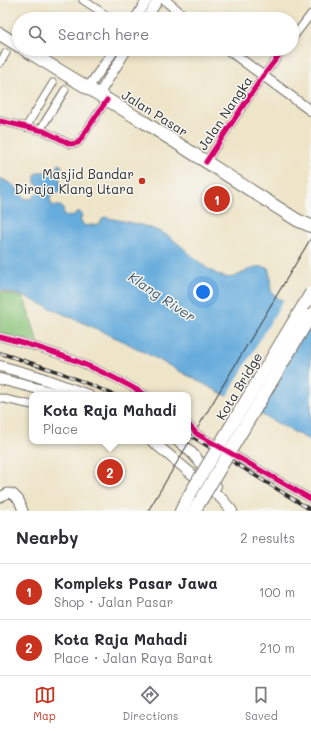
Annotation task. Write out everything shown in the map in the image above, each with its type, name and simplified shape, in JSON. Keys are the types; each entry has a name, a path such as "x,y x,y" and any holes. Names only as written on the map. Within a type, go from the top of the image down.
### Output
{"highway":[{"path":"0,34 12,42"},
{"name":"Jalan Pasar","path":"35,56 297,220 311,226"},
{"name":"Kota Bridge","path":"181,511 311,293"},
{"name":"Kota Bridge","path":"194,511 202,500 311,315"}],"main road":[{"path":"0,366 36,376 80,392"},
{"path":"0,379 50,392"},
{"path":"156,444 181,463 222,499 232,511"},
{"path":"182,444 190,449 206,468 222,499"},
{"path":"181,463 190,449"}],"street":[{"path":"83,0 101,12"},
{"path":"139,12 147,0"},
{"path":"150,12 158,0"},
{"path":"165,0 179,12"},
{"path":"299,30 311,14"},
{"path":"0,63 6,53"},
{"path":"88,88 110,56"},
{"path":"0,121 40,130 70,144 78,143 124,56"},
{"path":"236,56 311,111"},
{"name":"Jalan Nangka","path":"206,162 263,76 279,56"},
{"path":"26,127 53,83"},
{"path":"40,130 65,90"},
{"path":"0,337 32,344 86,364 140,392"},
{"path":"0,398 29,405"},
{"path":"191,427 197,434 311,499"},
{"path":"0,496 8,493 13,494 19,500 23,511"},
{"path":"13,494 18,511"}],"green space":[{"path":"0,292 24,298 38,342 0,333"}],"water":[{"name":"Klang River","path":"59,164 62,166 58,175 60,179 60,192 50,197 50,201 53,206 60,206 63,208 64,216 74,216 76,212 80,212 82,215 80,220 85,226 99,224 104,217 139,224 156,230 171,238 210,270 225,277 236,276 256,267 268,268 271,290 273,294 288,303 311,312 311,441 123,341 26,297 0,290 0,178 16,187 26,199 31,199 39,191 40,186 35,183 35,175 42,172 54,174"}],"pier":[{"path":"284,299 311,310 257,415 226,398"}],"tram line":[{"path":"191,439 311,238"},
{"path":"148,511 188,444"}],"railway":[{"path":"0,353 59,372 108,392"},
{"path":"191,436 311,510"}],"cycle path":[{"path":"206,162 263,76 279,56"},
{"path":"0,121 44,131 70,144 78,143 107,100"},
{"path":"0,337 38,347 75,360 111,376 141,392"},
{"path":"191,427 197,434 311,499"}],"place":[{"name":"Masjid Bandar Diraja Klang Utara","path":"142,181"},
{"name":"Kompleks Pasar Jawa","path":"217,199"},
{"name":"Kota Raja Mahadi","path":"110,472"}]}
